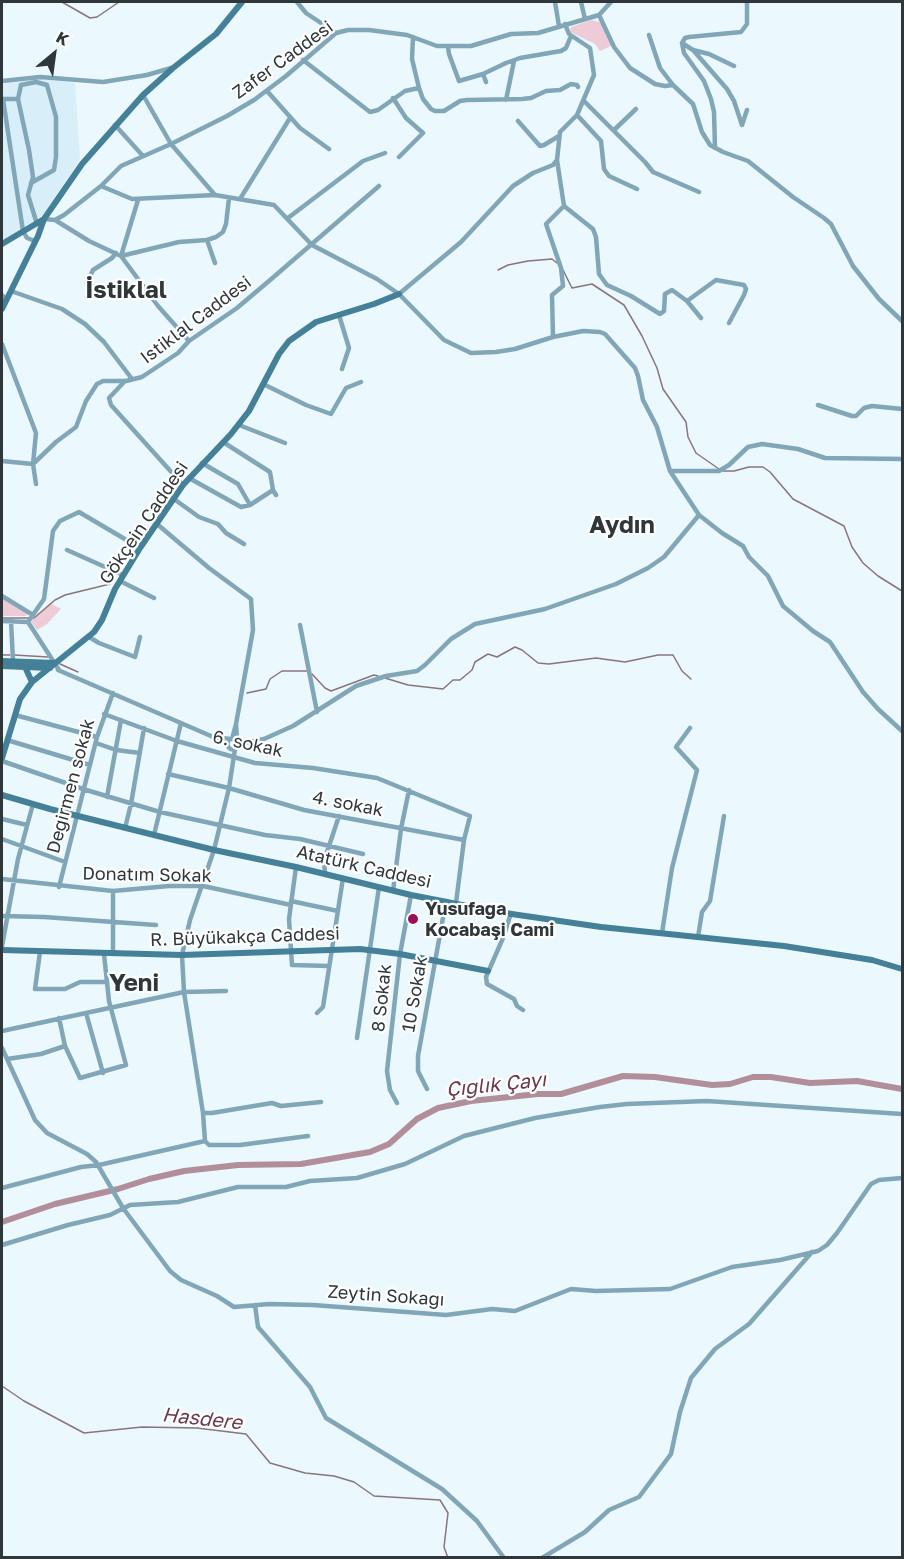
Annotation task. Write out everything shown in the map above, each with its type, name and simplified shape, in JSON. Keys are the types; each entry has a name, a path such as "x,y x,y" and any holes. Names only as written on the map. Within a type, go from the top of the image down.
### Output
{"street":[{"path":"2,309 4,298 11,291 44,219 82,164 143,94 216,34 242,2"},
{"path":"297,2 306,13 336,33"},
{"path":"555,2 562,25 571,36 588,46 592,53 594,75 577,115 559,136 557,160 564,206 588,223 594,231 598,269 607,285 635,298 658,314 664,311 665,294 670,290 687,301 701,318"},
{"path":"580,2 585,19"},
{"path":"611,2 599,15 614,47 630,68 655,84 673,85"},
{"path":"715,147 714,112 711,99 704,81 684,53 682,43 685,38 689,37 741,32 747,24 747,2"},
{"name":"Zafer Caddesi","path":"55,220 101,186 116,169 227,116 267,91 336,33 358,29 413,37 437,46 448,47 471,45 511,34 538,33 599,15"},
{"path":"649,35 660,68 673,85 693,104 705,139 731,156 753,165 831,224 853,267 890,312 903,321"},
{"path":"448,47 459,81 483,74 520,58 561,51 566,48 571,36"},
{"path":"413,37 412,59 419,88 423,99 435,111 444,111 460,101 483,98 506,100 531,98 546,91 560,90 571,84 578,87"},
{"path":"682,43 693,50 720,58 734,66"},
{"path":"693,50 727,89 734,101 742,125 747,110"},
{"path":"303,60 370,112 378,110 405,91 419,88"},
{"path":"506,100 514,61"},
{"path":"2,81 40,77 103,82 173,68"},
{"path":"483,74 486,82"},
{"path":"31,183 54,170 56,157 56,117 47,85 36,82 21,85 18,99 33,177 31,183 28,195 40,231"},
{"path":"267,91 300,128 329,149"},
{"path":"2,93 23,231 27,238 35,241"},
{"path":"143,94 171,144 215,195"},
{"path":"393,98 406,118 423,134 399,157"},
{"path":"3,99 18,99"},
{"path":"584,101 653,172 699,192"},
{"path":"614,130 636,109"},
{"path":"577,115 601,141 604,169 609,176 637,189"},
{"path":"240,199 290,118"},
{"path":"518,121 540,146 559,136"},
{"path":"115,125 142,156"},
{"path":"288,218 363,160 385,153"},
{"path":"399,294 460,242 513,186 533,173 553,165 557,160"},
{"path":"101,186 138,200 215,195 274,205 312,245 377,279 399,294 444,340 471,352 515,349 553,337 583,332 605,334 628,360 638,376 643,400 657,427 670,471 699,515 743,546 749,557 768,576 783,606 830,642 863,692 903,731"},
{"name":"Istiklal Caddesi","path":"33,464 80,422 86,401 97,384 103,381 129,380 152,371 178,353 189,341 237,308 379,186"},
{"path":"87,283 93,270 119,255 179,242 216,237 223,232 226,224 229,198"},
{"path":"119,255 138,200"},
{"path":"553,337 552,296 563,286 561,265 546,224 564,206"},
{"path":"2,244 44,219 55,220 89,241 119,255 158,306 189,341"},
{"path":"207,240 215,262"},
{"path":"687,301 716,280 744,285 746,288 744,295 729,323"},
{"path":"11,291 62,309 85,324 104,342 129,380 109,398 111,405 183,484"},
{"name":"Gökçein Caddesi","path":"2,760 20,699 32,682 89,636 102,620 121,578 183,484 239,425 249,411 279,354 289,341 316,322 399,294"},
{"path":"339,315 349,348 342,369"},
{"path":"2,344 35,428 33,464 36,484"},
{"path":"263,384 330,414 346,388 361,382"},
{"path":"818,405 852,416 872,406 903,410"},
{"path":"239,425 285,443"},
{"path":"223,442 270,472 276,495"},
{"path":"670,471 720,470 729,465 748,447 762,444 798,449 825,458 903,459"},
{"path":"2,461 33,464"},
{"path":"202,463 238,484 250,505"},
{"path":"189,478 237,505 245,507 273,490"},
{"path":"174,499 199,517 218,524 226,533 244,544"},
{"path":"2,621 31,618 44,599 54,531 60,521 79,512 141,548"},
{"path":"212,736 234,740 264,739 293,726 356,686 386,676 417,670 451,639 475,624 545,609 616,584 648,568 671,550 699,515"},
{"path":"157,524 209,568 251,599 253,630 236,724 235,757 229,788 214,850 190,920 182,955 184,992 203,1113 205,1141 209,1146 240,1145 308,1136"},
{"path":"67,550 154,598"},
{"path":"2,596 31,618 52,665"},
{"path":"11,621 13,657"},
{"path":"300,625 317,712"},
{"path":"89,636 99,643 135,657 140,637"},
{"path":"2,661 13,657 52,665 212,736 235,749"},
{"path":"2,666 52,665"},
{"path":"25,667 32,682"},
{"name":"Değirmen sokak","path":"59,886 97,737 113,693"},
{"name":"6. sokak","path":"104,714 177,741 235,757 267,764 377,778 470,816 464,840"},
{"path":"15,715 97,737"},
{"path":"107,797 121,720"},
{"path":"154,834 181,723"},
{"path":"125,828 144,728"},
{"path":"662,933 672,868 697,770 676,747 690,728"},
{"path":"7,740 90,765"},
{"path":"228,746 234,740"},
{"path":"96,743 116,750 140,753"},
{"path":"2,760 107,797 160,812 329,845 363,854"},
{"name":"4. sokak","path":"168,774 229,788 304,810 464,840"},
{"path":"393,891 409,790"},
{"name":"Atatürk Caddesi","path":"2,795 214,850 326,873 393,891 447,902 601,927 784,946 872,960 903,969"},
{"path":"2,948 4,916 33,804"},
{"path":"326,873 324,861 339,816"},
{"path":"698,937 702,912 710,901 724,816"},
{"path":"2,819 27,825"},
{"path":"2,839 65,862"},
{"path":"456,903 464,840"},
{"path":"296,867 289,919 292,964 329,966"},
{"name":"Donatım Sokak","path":"2,879 113,891 169,886 203,886 338,911"},
{"path":"317,1013 322,1007 343,879"},
{"path":"357,1038 379,887"},
{"path":"113,891 113,954"},
{"name":"8 Sokak","path":"397,1102 390,1090 387,1071 400,954 411,895"},
{"name":"10 Sokak","path":"427,1089 418,1071 418,1056 447,902"},
{"path":"511,914 486,976 488,984 514,999 517,1006 523,1010"},
{"path":"4,916 44,916 156,925"},
{"name":"R. Büyükakça Caddesi","path":"2,948 40,952 182,955 370,949 488,971"},
{"path":"40,952 35,989 65,989 80,982 106,982"},
{"path":"59,1018 65,1046 80,1078 126,1065 111,1008 104,954"},
{"path":"2,1031 184,992 226,991"},
{"path":"86,1013 103,1072"},
{"path":"7,1059 41,1054 65,1046"},
{"path":"2,1048 35,1120 47,1133 87,1154 99,1165"},
{"path":"2,1245 110,1215 121,1205 186,1201 238,1187 286,1187 310,1181 357,1178 405,1164 464,1136 536,1118 600,1107 707,1101 903,1114"},
{"path":"203,1113 272,1103 281,1106 321,1102"},
{"path":"2,1188 70,1170 205,1141"},
{"name":"Zeytin Sokağı","path":"99,1165 121,1205 177,1277 217,1296 232,1307 330,1305 440,1315 492,1309 515,1311 566,1290 670,1289 732,1267 812,1252 823,1248 837,1233 869,1185 879,1180 903,1178"},
{"path":"542,1557 585,1532 609,1510 639,1497 672,1454 680,1412 691,1378 715,1349 749,1324 812,1252"},
{"path":"255,1305 258,1327 310,1387 326,1418 442,1489 477,1521 504,1557"}],"shaded area":[{"path":"591,20 600,22 611,46 600,51 595,44 570,32 571,27"},
{"path":"40,79 75,83 80,159 43,215 2,242 2,84"},
{"path":"2,597 28,613 26,616 2,616"},
{"path":"50,603 61,609 47,624 37,630 31,621"}],"waterway":[{"path":"62,2 90,18 97,17 119,2"},
{"path":"498,270 508,265 528,261 552,259 557,263"},
{"path":"562,268 572,288 592,284 624,305 657,368 663,389 686,422 688,437 696,453 719,469"},
{"path":"723,471 763,467 793,499 844,526 852,547 863,563 878,576 902,591"},
{"path":"34,618 55,600 65,595 110,584"},
{"path":"2,618 30,618"},
{"path":"385,678 408,685 443,689 453,680 460,680 472,670 475,662 488,654 497,657 515,647 538,663 549,664 596,658 625,662 658,655 673,655 682,671 691,679"},
{"path":"2,655 10,655"},
{"path":"14,655 48,657"},
{"path":"60,664 78,672"},
{"path":"247,693 266,689 270,679 282,671 308,671"},
{"path":"312,674 331,691 374,675 378,676"},
{"name":"Çığlık Çayı","path":"2,1222 55,1204 184,1171 238,1165 301,1164 370,1152 389,1144 417,1119 438,1108 471,1101 561,1094 623,1076 655,1077 712,1085 730,1084 753,1077 771,1077 810,1083 857,1081 902,1089"},
{"name":"Hasdere","path":"2,1386 24,1401 84,1433 142,1427 197,1428 246,1434 270,1463 305,1473 334,1476 354,1482 374,1496 440,1500 448,1513 444,1547 448,1558"}],"place":[{"name":"Yusufağa Kocabaşi Cami","path":"413,919"}],"district":[{"name":"İstiklal","path":"126,290"},
{"name":"Aydın","path":"622,525"},
{"name":"Yeni","path":"134,983"}]}
